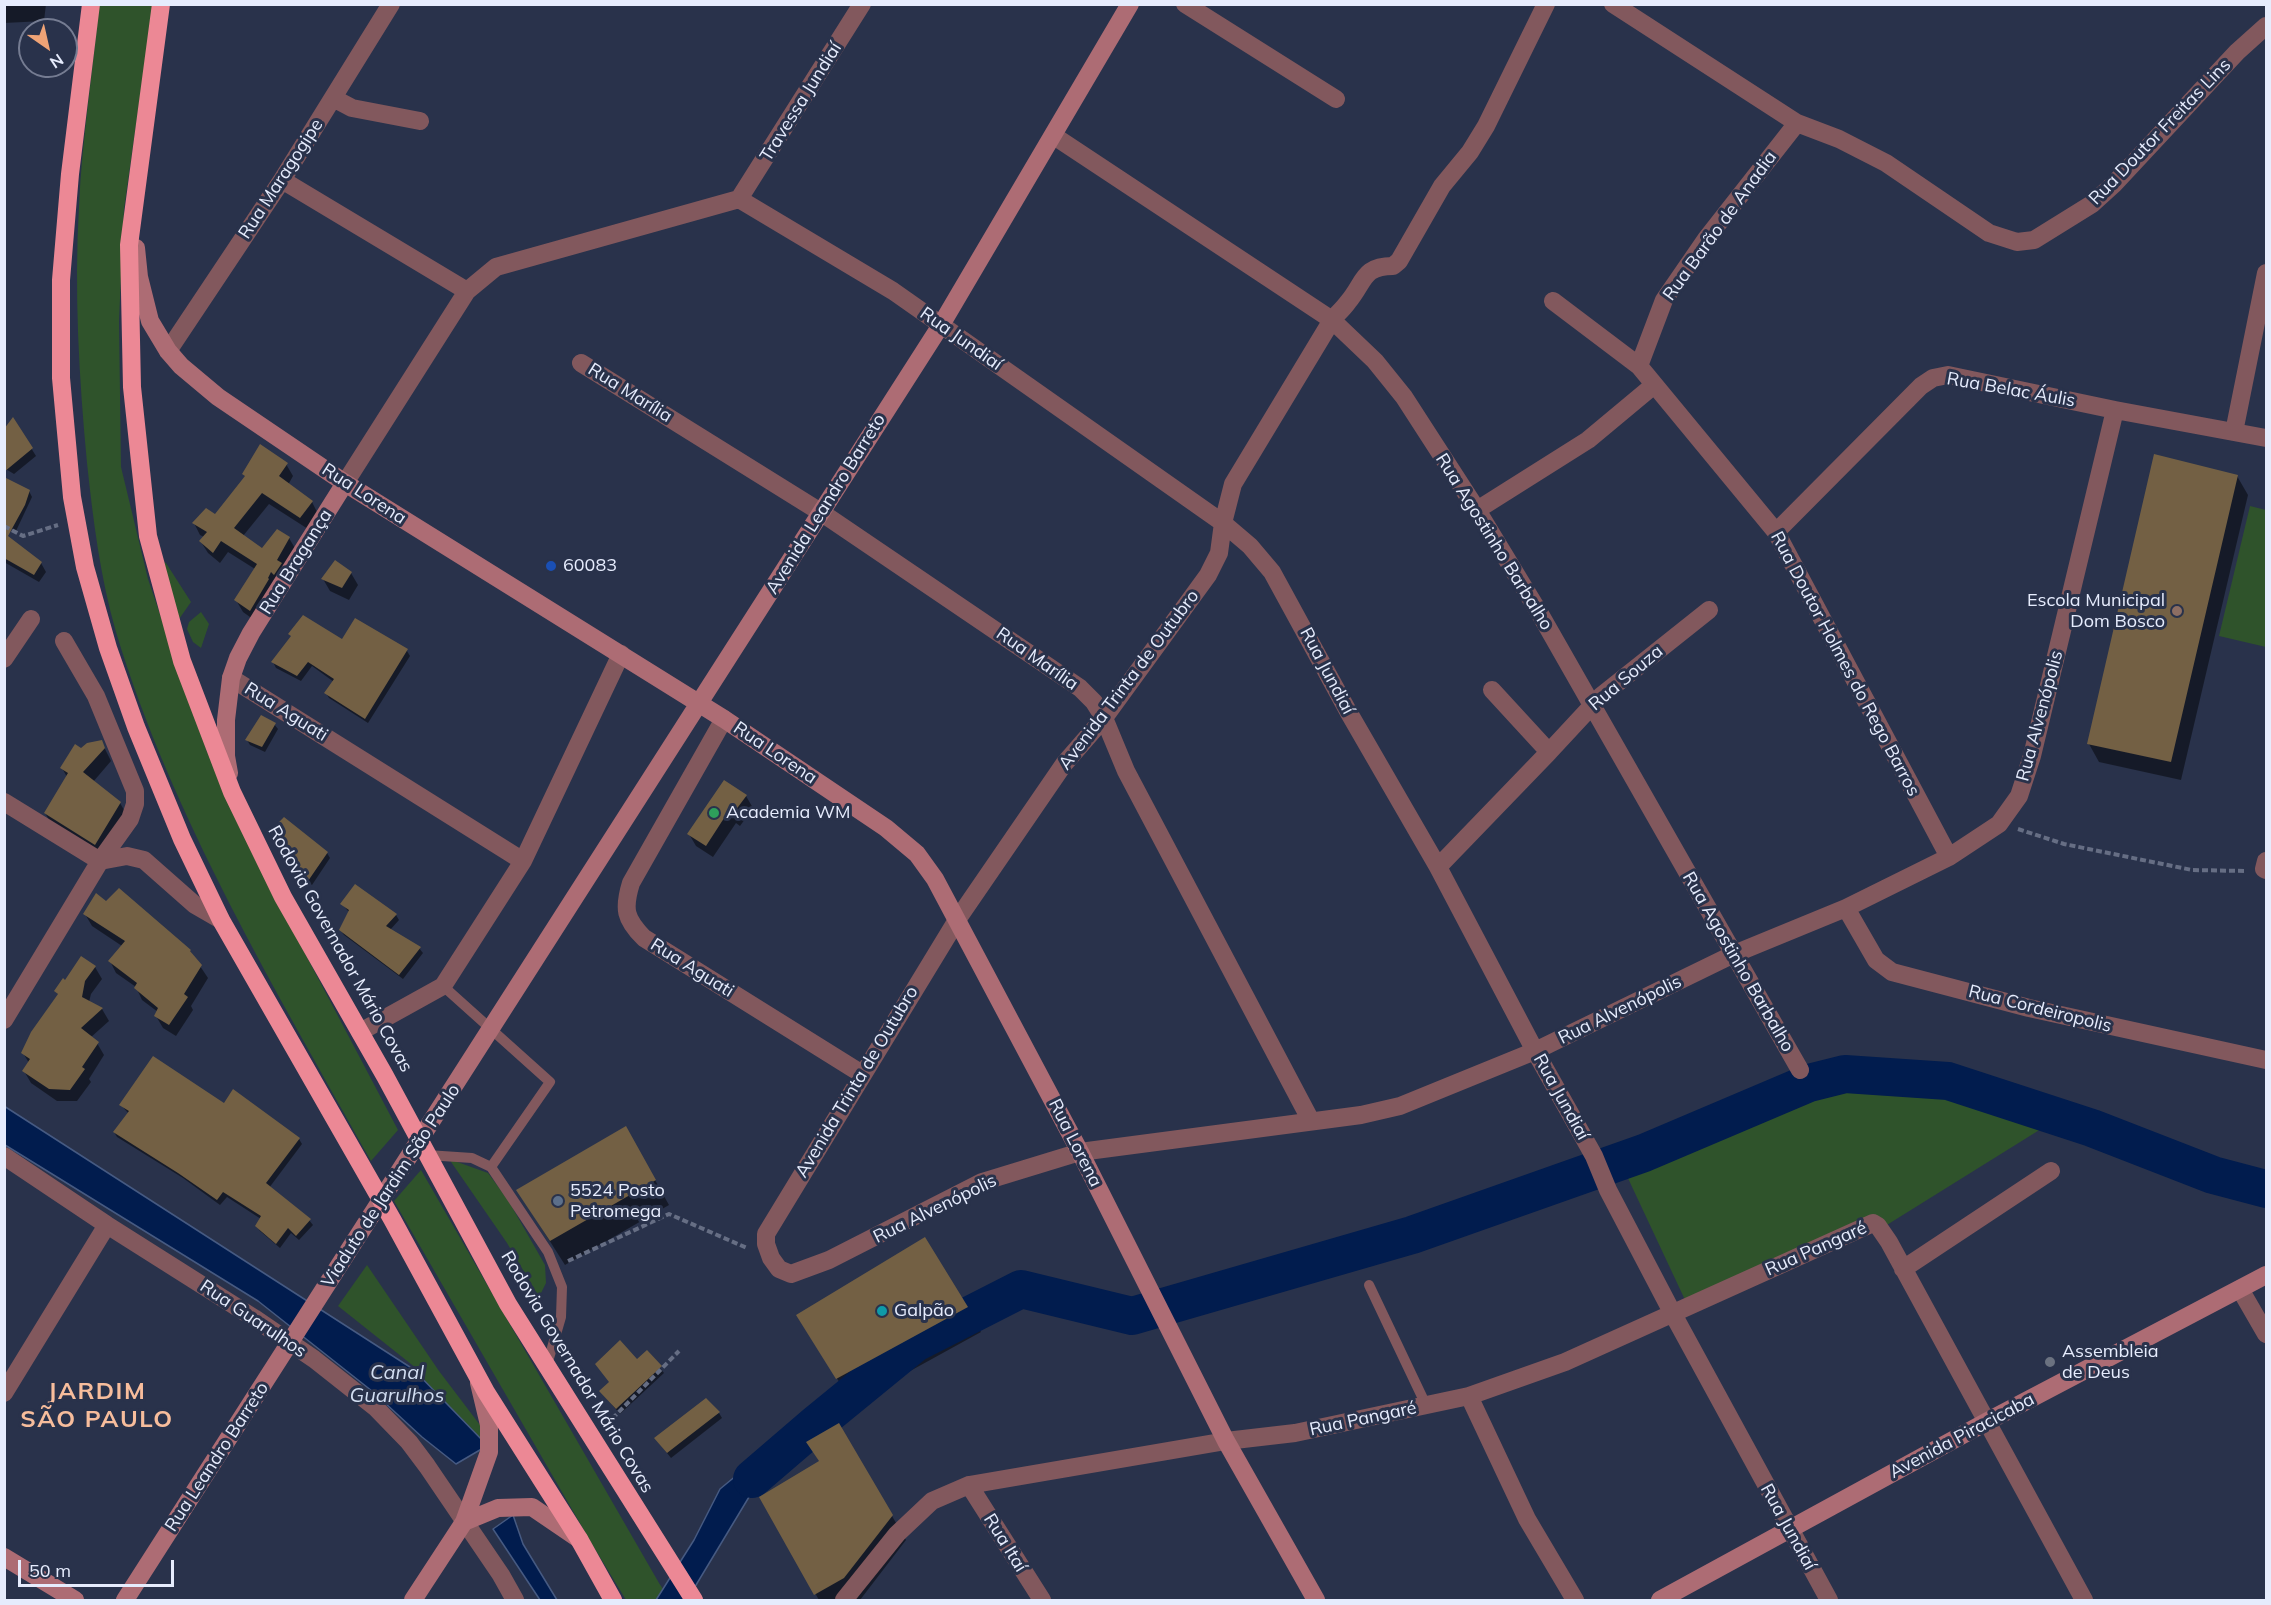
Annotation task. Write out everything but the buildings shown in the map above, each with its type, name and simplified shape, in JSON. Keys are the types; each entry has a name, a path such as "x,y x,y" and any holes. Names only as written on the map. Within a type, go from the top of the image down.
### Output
{"highway":[{"path":"91,4 70,174 61,280 62,378 72,496 85,567 97,611 129,707 182,838 221,921 392,1219 486,1392 579,1539 614,1600"},
{"name":"Rodovia Governador Mário Covas","path":"161,4 129,245 132,387 148,536 182,662 232,792 283,897 360,1032 508,1304 693,1600"}],"main road":[{"name":"Avenida Leandro Barreto","path":"512,996 941,325 1130,4"},
{"name":"Rua Lorena","path":"133,211 139,277 150,321 168,351 181,366 218,397 345,483 724,719 886,828 917,854 935,879 1080,1152 1226,1441 1316,1600"},
{"name":"Rua Bragança","path":"232,792 226,756 226,720 231,678 238,658 251,633 345,483"},
{"name":"Viaduto de Jardim São Paulo","path":"269,1375 512,996"},
{"name":"Avenida Piracicaba","path":"1660,1600 1988,1421 2266,1275"},
{"path":"477,1373 489,1425 489,1452 480,1478 484,1508"},
{"name":"Rua Leandro Barreto","path":"126,1600 269,1375"},
{"path":"413,1600 464,1522 484,1508 532,1507 579,1539"},
{"path":"4,1557 75,1600"}],"street":[{"name":"Rua Maragogipe","path":"168,351 282,180 391,4"},
{"name":"Travessa Jundiaí","path":"740,199 862,4"},
{"path":"1185,4 1336,99"},
{"name":"Avenida Trinta de Outubro","path":"775,1264 766,1244 766,1234 862,1074 957,920 1064,764 1104,718 1208,575 1219,553 1223,523 1233,484 1332,320 1349,301 1367,273 1381,266 1394,266 1399,261 1442,186 1470,152 1486,126 1546,4"},
{"name":"Rua Doutor Freitas Lins","path":"1613,4 1797,123 1839,140 1886,164 1989,233 2017,242 2034,240 2092,204 2237,52 2266,26"},
{"path":"333,98 352,108 420,121"},
{"name":"Rua Barão de Anadia","path":"1639,366 1664,300 1706,239 1797,123"},
{"name":"Rua Agostinho Barbalho","path":"1054,136 1332,320 1375,361 1404,397 1477,510 1592,705 1800,1070"},
{"path":"282,180 467,291 496,267 740,199"},
{"name":"Rua Jundiaí","path":"740,199 893,291 1223,523 1250,546 1272,572 1349,713 1438,867 1535,1051 1594,1156 1608,1190 1673,1314 1829,1600"},
{"path":"2234,432 2266,273"},
{"name":"Rua Bragança","path":"345,483 467,291"},
{"name":"Rua Doutor Holmes do Rego Barros","path":"1553,301 1639,366 1776,532 1949,857"},
{"name":"Rua Marília","path":"581,363 822,513 1080,688 1094,702 1104,718 1126,771 1311,1120"},
{"name":"Rua Belac Áulis","path":"1776,532 1921,386 1933,378 1948,375 2115,410 2266,438"},
{"path":"1477,510 1588,440 1654,385"},
{"name":"Rua Alvenópolis","path":"775,1264 791,1274 803,1271 982,1182 1080,1152 1361,1115 1400,1106 1535,1051 1734,954 1846,908 1949,857 1999,824 2019,796 2032,756 2115,410"},
{"name":"Rua Souza","path":"1438,867 1592,705 1709,610"},
{"path":"4,659 31,619"},
{"path":"4,1020 100,861 130,819 135,804 135,791 96,696 64,641"},
{"path":"360,1032 443,986 523,861 621,654"},
{"name":"Rua Aguati","path":"231,678 523,861"},
{"path":"1492,690 1549,752"},
{"name":"Rua Aguati","path":"724,719 631,883 626,900 627,915 634,928 644,938 862,1074"},
{"path":"4,802 100,861 127,856 144,860 195,905 221,921"},
{"name":"Rua Cordeiropolis","path":"1846,908 1876,960 1892,972 2029,1008 2266,1060"},
{"name":"Rua Guarulhos","path":"4,1156 107,1225 254,1318 314,1359 376,1408 409,1442 501,1575 515,1600"},
{"path":"2051,1171 1903,1269 2085,1600"},
{"name":"Rua Pangaré","path":"844,1600 897,1534 925,1507 932,1501 969,1485 1226,1441 1295,1433 1469,1396 1565,1362 1867,1224 1873,1223 1878,1226 1903,1269"},
{"path":"4,1393 107,1225"},
{"path":"2240,1289 2266,1334"},
{"path":"1469,1396 1527,1519 1575,1600"},
{"name":"Rua Itaí","path":"969,1485 1042,1600"}],"lane":[{"path":"443,986 550,1082 491,1167"},
{"path":"427,1155 472,1158 491,1167 548,1252 562,1287 561,1317 547,1365"},
{"path":"1369,1285 1426,1406"}],"path":[{"path":"4,526 24,536 76,520"},
{"path":"1999,824 2064,844 2192,870 2244,872 2266,867"},
{"path":"554,1267 669,1214 775,1264"},
{"path":"593,1439 679,1351"}],"green space":[{"path":"99,5 153,5 124,209 119,321 121,467 148,579 207,752 279,904 398,1130 371,1161 229,903 197,837 166,769 139,701 110,611 98,548 87,463 77,302 80,181"},
{"path":"2250,506 2266,510 2266,647 2219,636"},
{"path":"161,561 166,563 191,602 177,622"},
{"path":"201,612 209,624 201,648 193,642 187,629 189,622"},
{"path":"1809,1083 1943,1098 2041,1129 1882,1228 1686,1302 1626,1174"},
{"path":"449,1159 488,1173 508,1200 545,1265 546,1283 539,1297 507,1243"},
{"path":"421,1170 670,1600 626,1600 592,1544 394,1201"},
{"path":"367,1265 439,1371 480,1425 483,1441 433,1391 416,1368 338,1306"}],"water":[{"name":"Canal Guarulhos","path":"4,1106 413,1369 483,1441 485,1447 456,1464 422,1437 372,1391 258,1301 5,1145"},
{"path":"784,1436 792,1454 752,1492 687,1600 656,1600 694,1540 720,1489"},
{"path":"513,1515 523,1544 557,1600 540,1600 493,1529"}],"waterway":[{"path":"752,1479 915,1343 1021,1289 1132,1316 1412,1235 1644,1153 1809,1083 1845,1074 1948,1081 2092,1128 2213,1175 2266,1189"}],"place":[{"name":"60083","path":"551,566"},
{"name":"Escola Municipal Dom Bosco","path":"2177,611"},
{"name":"Academia WM","path":"714,813"},
{"name":"5524 Posto Petromega","path":"558,1201"},
{"name":"Galpão","path":"882,1311"},
{"name":"Assembleia de Deus","path":"2050,1362"}],"district":[{"name":"JARDIM SÃO PAULO","path":"97,1406"}]}
